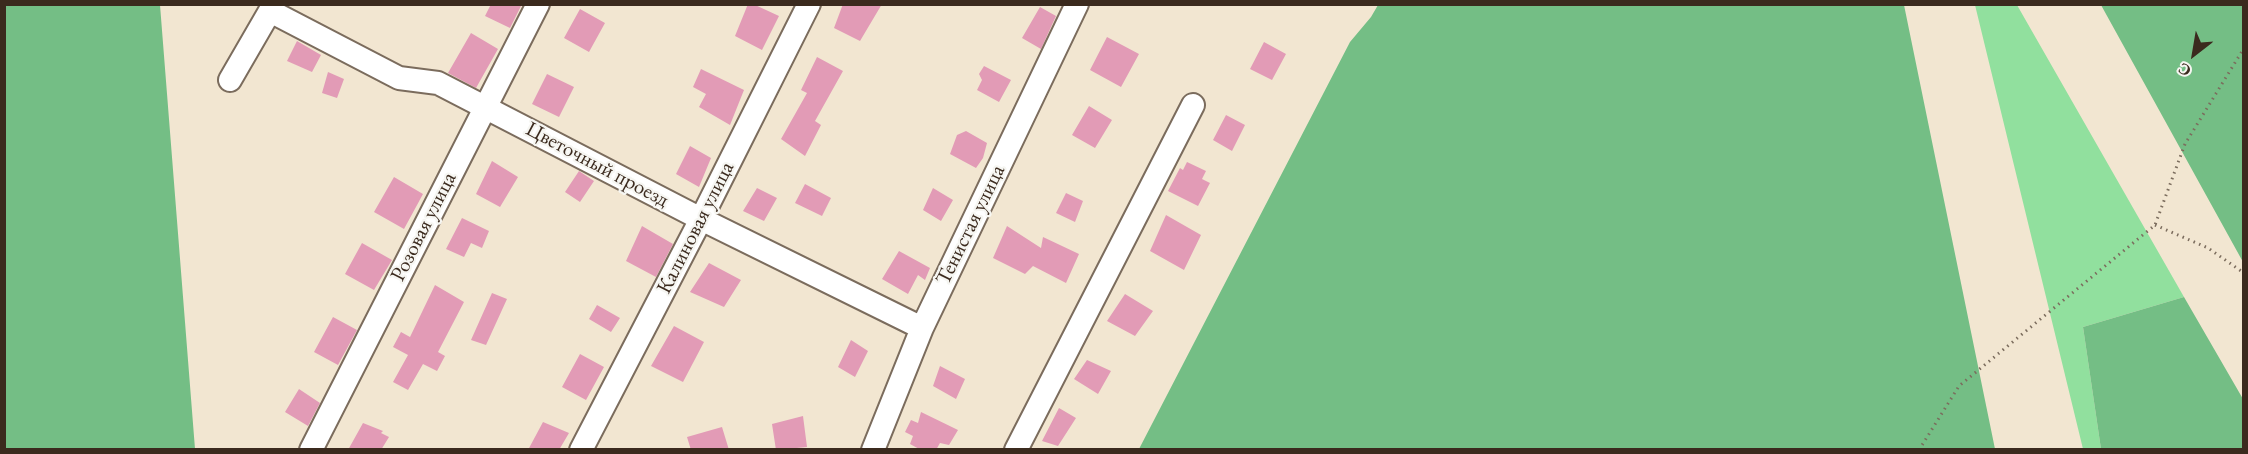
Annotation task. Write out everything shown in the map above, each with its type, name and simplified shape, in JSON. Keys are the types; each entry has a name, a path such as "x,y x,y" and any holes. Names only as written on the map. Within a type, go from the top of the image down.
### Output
{"street":[{"name":"Розовая улица","path":"311,450 538,4"},
{"name":"Калиновая улица","path":"581,450 809,4"},
{"name":"Тенистая улица","path":"873,450 922,328 1077,4"},
{"name":"Цветочный проезд","path":"272,8 399,78 438,83 701,219 922,328"},
{"path":"230,80 272,8"},
{"path":"1016,450 1193,105"}],"path":[{"path":"1919,450 1959,386 2155,225 2185,144 2244,48"},
{"path":"2155,225 2208,248 2244,273"}],"green space":[{"path":"4,5 160,5 195,449 5,449"},
{"path":"1378,5 1904,5 1995,449 1139,449 1350,42"},
{"path":"1975,5 2017,5 2184,297 2083,327 2101,449 2083,449"},
{"path":"2101,5 2243,5 2243,262"},
{"path":"2184,297 2243,399 2243,449 2101,449 2083,327"}],"building":[{"path":"491,4 522,4 510,28 485,16"},
{"path":"748,4 753,4 779,16 762,50 735,36"},
{"path":"843,4 882,4 860,41 834,28"},
{"path":"1040,7 1056,16 1041,49 1022,38"},
{"path":"580,9 605,23 589,52 564,38"},
{"path":"471,33 498,49 476,88 448,73"},
{"path":"1107,37 1139,54 1121,87 1090,70"},
{"path":"297,41 321,55 312,72 287,61"},
{"path":"1264,42 1286,54 1272,80 1250,69"},
{"path":"817,57 843,71 815,121 821,125 805,156 781,139 807,93 801,90"},
{"path":"984,66 1011,80 999,102 977,90 982,80 979,74"},
{"path":"701,69 744,90 730,125 699,107 706,94 693,87"},
{"path":"328,72 344,79 337,98 322,93"},
{"path":"547,74 574,87 559,117 532,104"},
{"path":"1089,106 1112,120 1095,148 1072,135"},
{"path":"1226,115 1245,125 1232,151 1213,140"},
{"path":"966,131 987,143 983,158 976,168 950,154 957,135"},
{"path":"690,146 711,158 699,187 676,174"},
{"path":"492,161 518,177 500,207 476,194"},
{"path":"1187,162 1206,171 1202,179 1210,183 1198,206 1168,191 1180,168 1183,170"},
{"path":"579,171 594,181 580,202 565,192"},
{"path":"394,177 423,194 404,229 374,212"},
{"path":"805,184 831,198 822,216 795,203"},
{"path":"757,188 777,198 764,221 743,211"},
{"path":"933,188 953,200 941,221 923,210"},
{"path":"1066,193 1083,201 1075,222 1056,213"},
{"path":"1166,215 1201,235 1184,270 1150,251"},
{"path":"462,218 489,231 482,248 471,243 464,257 446,249"},
{"path":"642,226 673,244 656,277 626,261"},
{"path":"1007,226 1041,248 1043,237 1079,254 1066,283 1033,266 1025,274 993,258"},
{"path":"362,243 392,260 374,290 345,274"},
{"path":"899,251 930,268 925,280 918,275 908,294 882,279"},
{"path":"709,263 741,280 724,307 690,292"},
{"path":"435,285 464,302 438,352 445,356 437,371 423,364 408,390 393,382 408,355 393,347 401,332 410,337"},
{"path":"492,293 507,299 486,345 471,340"},
{"path":"1125,294 1153,311 1135,336 1107,321"},
{"path":"597,305 620,318 611,332 589,319"},
{"path":"333,317 357,330 338,365 314,352"},
{"path":"674,326 704,342 683,382 651,366"},
{"path":"851,340 868,351 855,377 838,367"},
{"path":"580,354 604,367 586,400 562,387"},
{"path":"1087,360 1111,371 1098,394 1074,379"},
{"path":"940,366 965,379 956,399 933,386"},
{"path":"299,389 320,403 308,426 285,412"},
{"path":"1059,408 1076,418 1058,446 1042,441"},
{"path":"921,412 958,430 949,445 940,443 936,450 921,450 910,444 913,436 905,432 911,420 918,423"},
{"path":"803,416 807,447 776,450 772,424"},
{"path":"543,422 569,433 559,450 528,450"},
{"path":"363,423 383,431 381,433 389,437 381,450 348,450"},
{"path":"722,427 729,450 691,450 687,437"}]}
